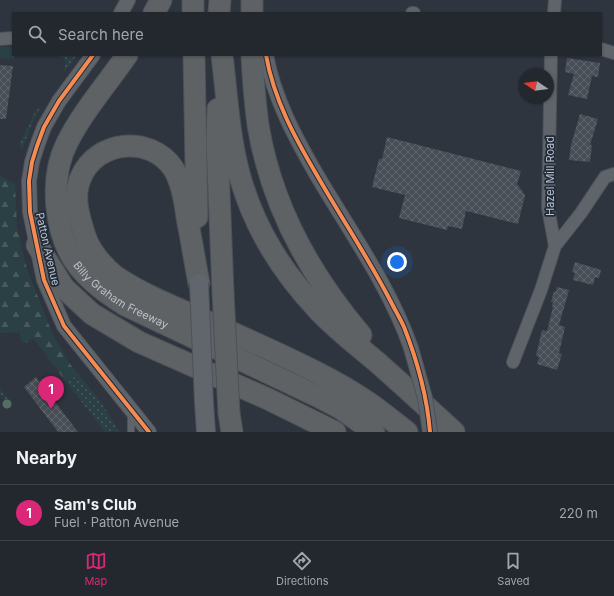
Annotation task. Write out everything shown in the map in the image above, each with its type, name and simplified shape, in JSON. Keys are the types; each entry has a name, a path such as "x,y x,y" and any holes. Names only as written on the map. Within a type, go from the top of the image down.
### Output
{"highway":[{"path":"155,12 161,0"},
{"path":"192,0 193,12"},
{"path":"219,12 220,0"},
{"path":"252,0 252,12"},
{"name":"Billy Graham Freeway","path":"126,56 73,132 62,155 58,170 56,187 59,221 63,237 78,266 89,279 102,290 125,305 317,396 340,408 374,432"},
{"path":"194,56 199,283"},
{"path":"219,56 217,141 223,292 231,426"},
{"path":"222,56 235,156 240,178 262,234 277,261 311,302 349,340 454,432"},
{"path":"252,56 255,101 263,148 269,171 284,214 315,274 347,319 372,349 377,363"},
{"path":"199,283 182,190 173,168 162,156 150,149 136,145 109,149 98,156 88,165 81,177 77,205 79,218 87,241 95,254 114,275 156,299 318,373 369,403 406,432"},
{"path":"37,245 64,288 92,314 139,342 268,399 320,427 335,432"}],"main road":[{"path":"199,283 206,432"}],"street":[{"path":"261,0 262,12"},
{"path":"554,12 555,0"},
{"path":"0,39 12,38"},
{"path":"602,49 614,53"},
{"name":"Patton Avenue","path":"92,56 59,101 44,127 37,146 29,180 30,212 44,280 64,326 130,411 149,432"},
{"path":"266,56 276,93 294,135 382,282 403,326 411,348 425,398 430,432"},
{"name":"Hazel Mill Road","path":"512,362 541,290 555,246 548,208 551,56"},
{"path":"555,246 581,213 605,177 614,174"}],"lane":[{"path":"130,411 131,432"}],"green space":[{"path":"0,47 12,47 12,56 14,56 14,59 0,58"},
{"path":"59,56 76,56 65,71 65,60"},
{"path":"41,106 22,149 19,143 34,113"},
{"path":"0,176 15,184 17,227 27,269 52,333 70,364 78,374 67,383 33,338 26,343 21,341 19,332 0,333"},
{"path":"78,374 102,403 119,432 105,432 67,383"},
{"path":"0,389 11,403 9,406 5,406 3,395 0,395"}],"building":[{"path":"567,58 600,63 598,77 592,76 587,99 568,95 574,74 565,72"},
{"path":"0,65 13,66 6,119 0,119"},
{"path":"580,114 598,119 590,145 592,145 590,162 569,160 571,145"},
{"path":"387,137 521,171 517,184 525,195 518,224 466,211 462,229 448,226 447,230 399,218 405,195 372,187 379,159 382,159"},
{"path":"575,262 601,270 599,278 595,277 593,285 573,280 575,273 572,272"},
{"path":"557,287 569,290 559,325 565,327 559,353 562,354 557,370 537,364 539,357 536,356 542,330 547,331 553,307 553,302 551,302 554,291 556,292"},
{"path":"36,377 78,432 58,432 24,387"}],"cycle path":[{"path":"92,56 59,101 44,127 32,162 29,181 30,212 44,280 64,326 149,432"},
{"path":"266,56 274,88 286,118 309,162 374,270 404,327 421,378 430,432"}],"place":[{"name":"Sam's Club","path":"51,409"}]}
